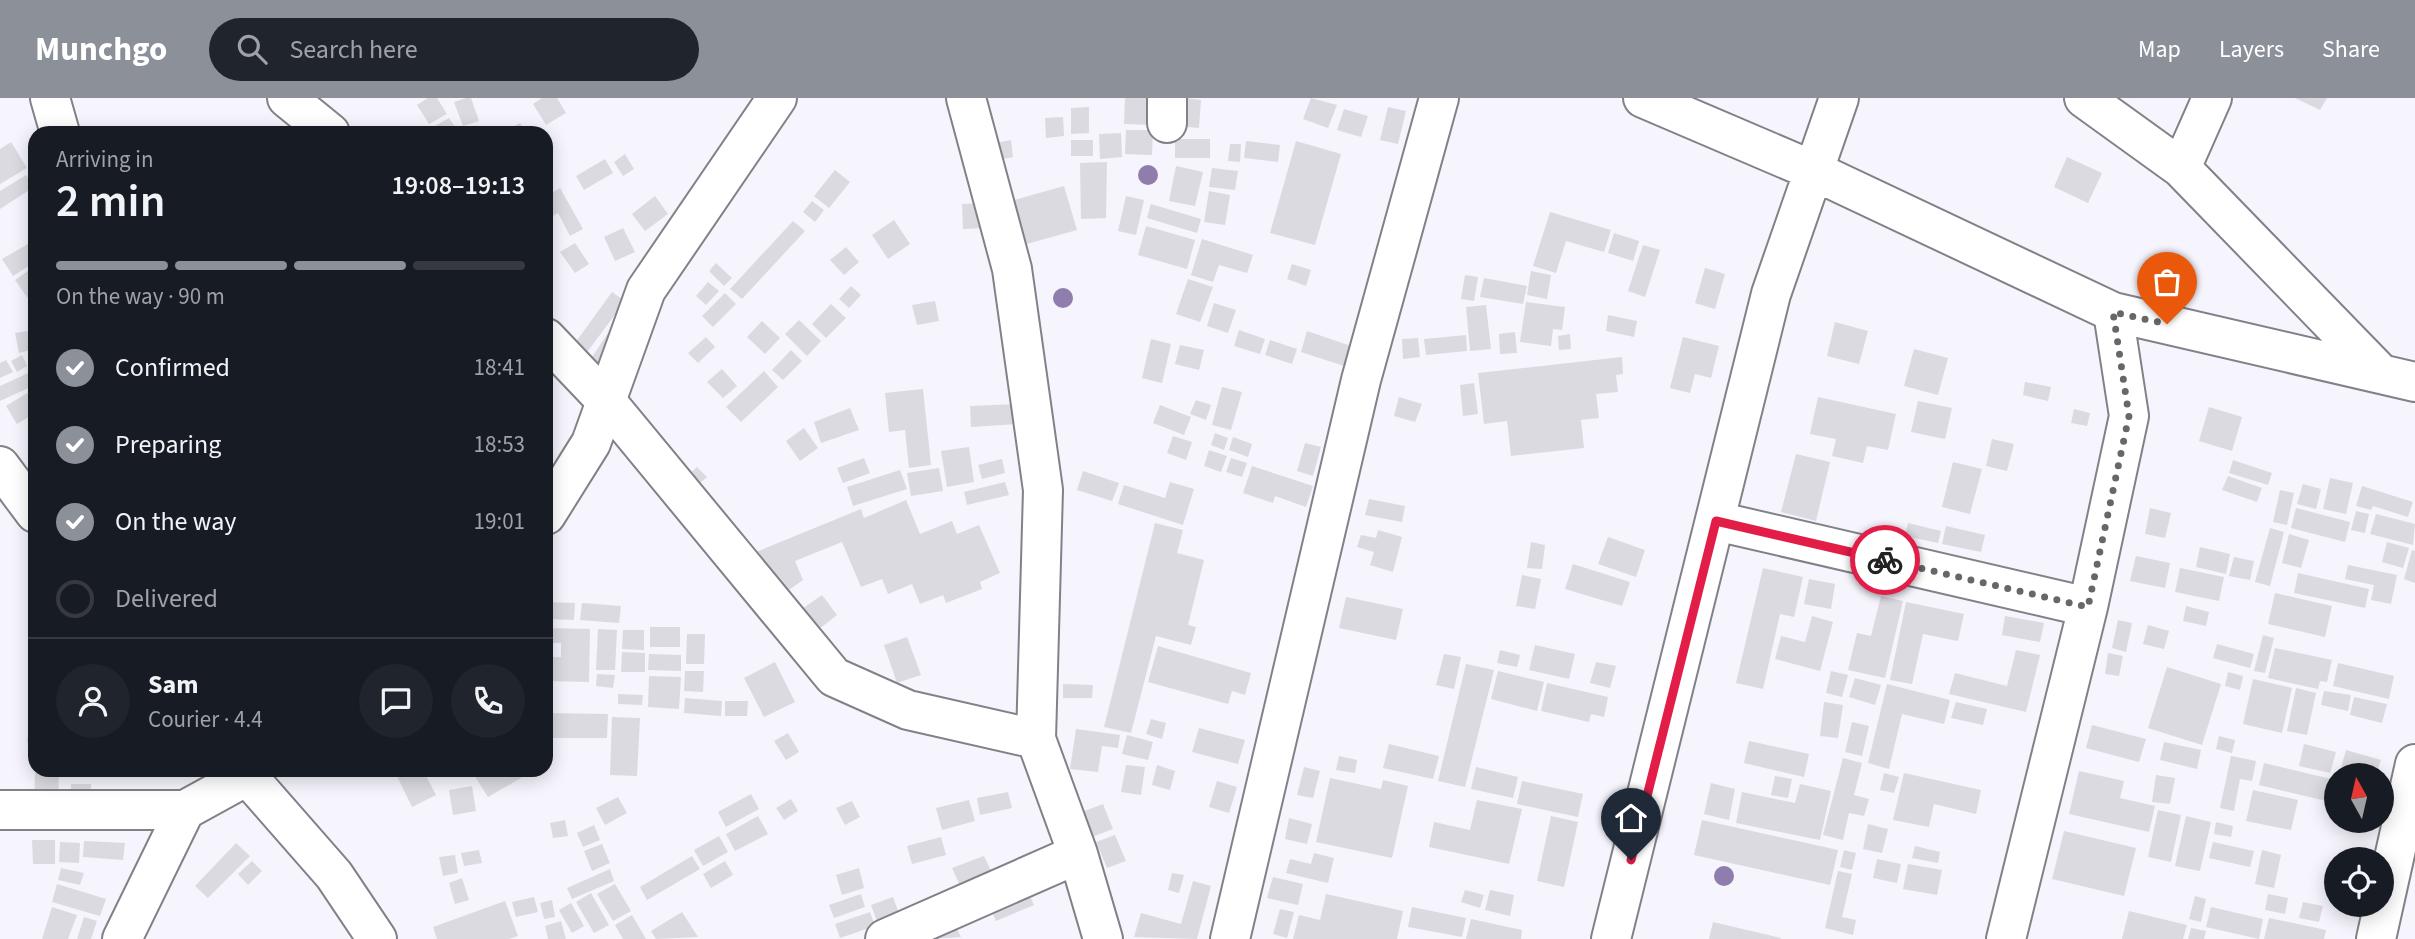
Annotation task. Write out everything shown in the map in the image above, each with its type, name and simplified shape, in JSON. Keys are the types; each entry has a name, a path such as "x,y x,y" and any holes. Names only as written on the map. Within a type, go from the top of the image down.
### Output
{"street":[{"path":"50,98 58,126"},
{"path":"287,98 321,126"},
{"path":"553,504 591,443 646,290 777,98"},
{"path":"966,98 1012,269 1043,490 1036,739 1078,854 1102,939"},
{"path":"1230,939 1361,380 1439,98"},
{"path":"1643,98 1814,172 2113,312 2398,378"},
{"path":"1611,939 1771,294 1839,98"},
{"path":"2084,98 2181,168 2398,378"},
{"path":"2181,168 2212,98"},
{"path":"2006,939 2088,607 2129,416 2113,312"},
{"path":"553,345 607,402 834,677 908,710 1036,739"},
{"path":"0,466 28,504"},
{"path":"1716,521 2088,607"},
{"path":"2375,939 2415,764"},
{"path":"0,810 185,810 239,777"},
{"path":"251,777 334,875 377,939"},
{"path":"122,939 185,810"},
{"path":"886,939 1078,854"}],"building":[{"path":"428,98 437,98 447,114 429,124 417,105"},
{"path":"471,98 479,121 463,126 454,102"},
{"path":"542,98 557,98 566,113 546,125 533,104"},
{"path":"1125,98 1153,98 1153,125 1124,124"},
{"path":"1185,98 1201,100 1199,128 1177,126"},
{"path":"1311,98 1337,105 1328,128 1303,119"},
{"path":"2295,98 2327,98 2320,110"},
{"path":"1089,107 1089,133 1071,134 1071,108"},
{"path":"1388,107 1406,111 1398,144 1380,140"},
{"path":"1344,109 1368,116 1361,137 1337,130"},
{"path":"1063,117 1064,136 1046,138 1045,118"},
{"path":"449,118 454,126 435,126"},
{"path":"1126,130 1153,130 1152,155 1125,154"},
{"path":"1121,133 1122,157 1100,159 1099,134"},
{"path":"1175,139 1210,139 1210,158 1175,158"},
{"path":"1011,140 1013,157 993,161 990,144"},
{"path":"1071,140 1093,140 1093,156 1071,156"},
{"path":"1246,141 1280,145 1278,162 1244,158"},
{"path":"1296,141 1341,154 1315,245 1270,233"},
{"path":"11,142 27,168 0,184 0,149"},
{"path":"1230,144 1241,144 1240,162 1228,161"},
{"path":"625,154 634,169 623,176 614,162"},
{"path":"2067,157 2102,173 2088,203 2054,187"},
{"path":"605,159 613,173 584,190 576,176"},
{"path":"1107,162 1106,218 1081,219 1080,163"},
{"path":"1176,166 1203,172 1195,206 1169,201"},
{"path":"1212,168 1238,171 1235,190 1209,187"},
{"path":"835,170 850,182 829,208 814,196"},
{"path":"26,175 28,178 28,191 0,209 0,191"},
{"path":"1064,186 1077,230 1016,247 1004,203"},
{"path":"560,188 583,229 570,236 558,213 553,216 553,192"},
{"path":"1209,191 1230,195 1225,225 1204,222"},
{"path":"655,196 668,214 645,231 632,214"},
{"path":"1126,196 1144,200 1136,235 1118,231"},
{"path":"812,201 824,210 815,222 803,212"},
{"path":"984,203 985,228 963,229 962,204"},
{"path":"1151,204 1201,219 1197,233 1147,218"},
{"path":"1550,212 1611,230 1604,252 1566,241 1556,273 1533,266"},
{"path":"894,220 910,244 888,259 872,235"},
{"path":"793,221 805,231 742,299 730,289"},
{"path":"1146,226 1195,240 1187,269 1138,255"},
{"path":"623,228 635,252 615,261 604,237"},
{"path":"1614,233 1639,241 1633,261 1608,253"},
{"path":"1202,239 1253,255 1247,273 1219,265 1213,282 1191,275"},
{"path":"575,243 589,264 575,273 560,252"},
{"path":"28,244 28,266 13,276 2,259"},
{"path":"1643,245 1660,250 1645,297 1628,291"},
{"path":"846,247 859,262 844,275 830,260"},
{"path":"716,263 732,278 724,286 709,271"},
{"path":"1292,264 1311,270 1306,286 1287,279"},
{"path":"1705,268 1725,274 1715,309 1695,303"},
{"path":"28,271 28,299 15,280"},
{"path":"1531,271 1551,275 1547,299 1527,295"},
{"path":"1465,275 1478,277 1474,301 1461,299"},
{"path":"1484,278 1527,286 1523,304 1480,297"},
{"path":"1188,279 1213,287 1200,322 1176,314"},
{"path":"708,282 719,291 706,305 696,296"},
{"path":"851,286 861,295 849,308 839,299"},
{"path":"612,292 625,301 582,359 570,350"},
{"path":"725,293 736,304 713,327 702,316"},
{"path":"935,301 939,321 917,325 912,305"},
{"path":"1526,302 1565,307 1562,330 1553,329 1551,346 1520,342"},
{"path":"1214,303 1236,310 1228,333 1207,326"},
{"path":"831,304 846,318 826,338 812,324"},
{"path":"1486,305 1491,349 1470,351 1466,307"},
{"path":"1608,315 1637,321 1634,337 1606,331"},
{"path":"799,320 821,341 807,356 785,334"},
{"path":"762,321 780,338 765,354 747,337"},
{"path":"1835,322 1868,331 1859,364 1827,356"},
{"path":"614,324 623,330 597,369 588,363"},
{"path":"1239,330 1265,339 1260,354 1234,346"},
{"path":"28,331 28,351 19,353 15,333"},
{"path":"1307,331 1351,346 1344,366 1301,352"},
{"path":"1515,332 1517,353 1500,354 1499,334"},
{"path":"1570,334 1571,349 1559,350 1558,336"},
{"path":"1466,335 1467,351 1426,355 1424,339"},
{"path":"706,337 715,347 698,363 688,353"},
{"path":"1683,337 1719,346 1711,378 1695,374 1690,393 1670,388"},
{"path":"1418,338 1420,357 1403,359 1402,339"},
{"path":"1151,339 1171,344 1162,383 1142,378"},
{"path":"1270,340 1297,349 1292,364 1265,355"},
{"path":"1180,345 1204,350 1199,370 1175,364"},
{"path":"1914,349 1948,358 1938,395 1904,386"},
{"path":"791,350 802,361 783,380 772,370"},
{"path":"22,355 27,366 17,372 11,361"},
{"path":"1622,357 1623,374 1616,375 1618,392 1596,394 1599,418 1581,420 1584,448 1511,456 1507,421 1484,424 1478,373"},
{"path":"6,360 13,372 0,378 0,363"},
{"path":"722,369 737,386 723,398 707,382"},
{"path":"764,371 778,387 741,422 726,407"},
{"path":"28,373 28,388 0,401 0,386"},
{"path":"2025,382 2051,387 2048,401 2023,395"},
{"path":"1474,383 1478,414 1463,416 1460,385"},
{"path":"1222,387 1242,392 1231,430 1212,425"},
{"path":"923,389 931,465 909,468 905,430 889,432 885,393"},
{"path":"28,393 28,417 17,424 6,406"},
{"path":"1399,397 1422,404 1415,422 1394,416"},
{"path":"1818,397 1896,414 1888,450 1867,446 1863,463 1832,456 1836,439 1810,434"},
{"path":"1196,400 1211,405 1206,420 1190,414"},
{"path":"1918,401 1952,408 1945,439 1911,432"},
{"path":"1017,404 1019,424 971,427 970,406"},
{"path":"1160,405 1191,417 1184,435 1153,423"},
{"path":"2209,407 2242,417 2232,451 2199,441"},
{"path":"850,408 859,430 821,443 814,422"},
{"path":"2074,409 2090,413 2087,426 2071,423"},
{"path":"804,428 818,448 800,461 786,441"},
{"path":"1215,433 1228,438 1224,450 1211,445"},
{"path":"1173,436 1192,442 1186,460 1167,453"},
{"path":"1233,437 1252,444 1248,457 1229,450"},
{"path":"1992,439 2014,444 2007,471 1986,466"},
{"path":"1305,443 1321,447 1313,476 1297,471"},
{"path":"969,447 974,482 947,487 941,451"},
{"path":"1209,450 1227,456 1221,472 1204,466"},
{"path":"1796,454 1830,462 1816,521 1781,512"},
{"path":"864,458 870,473 843,483 837,468"},
{"path":"1231,458 1247,463 1242,477 1226,472"},
{"path":"1002,459 1005,473 982,479 978,465"},
{"path":"2233,460 2272,473 2268,485 2229,473"},
{"path":"1953,462 1982,469 1970,514 1942,507"},
{"path":"1252,466 1313,486 1306,507 1275,496 1273,503 1243,493"},
{"path":"697,467 707,477 691,491 682,481"},
{"path":"939,468 943,491 911,496 907,473"},
{"path":"900,470 907,489 853,506 847,487"},
{"path":"1083,471 1119,483 1112,501 1077,490"},
{"path":"2228,476 2262,488 2257,502 2222,490"},
{"path":"2330,478 2353,483 2346,514 2323,509"},
{"path":"1005,482 1009,495 967,505 964,492"},
{"path":"1170,482 1194,489 1183,525 1118,504 1124,485 1165,498"},
{"path":"2303,484 2321,489 2316,509 2297,504"},
{"path":"2362,486 2413,502 2408,517 2373,506 2371,510 2356,506"},
{"path":"2280,490 2294,493 2287,525 2273,522"},
{"path":"1369,499 1405,506 1402,522 1365,515"},
{"path":"906,500 920,534 952,521 957,534 979,525 1000,573 980,582 982,589 946,603 943,595 920,604 912,584 888,594 882,579 861,587 842,542 795,561 803,580 782,595 756,552 861,509 864,518"},
{"path":"2150,508 2171,513 2165,538 2145,534"},
{"path":"2296,508 2350,522 2345,542 2291,528"},
{"path":"2356,511 2369,514 2365,533 2351,530"},
{"path":"2376,514 2415,524 2413,545 2370,534"},
{"path":"1155,523 1183,530 1177,553 1204,560 1188,625 1196,627 1191,645 1156,636 1131,733 1104,727"},
{"path":"1908,523 1941,531 1938,543 1905,536"},
{"path":"1946,526 1985,535 1981,552 1942,544"},
{"path":"2270,528 2284,532 2270,586 2255,582"},
{"path":"1378,530 1402,537 1393,572 1370,565 1374,552 1357,547 1361,535 1376,538"},
{"path":"2289,534 2309,540 2301,568 2282,563"},
{"path":"1608,537 1645,550 1636,577 1598,564"},
{"path":"1531,542 1545,545 1542,569 1527,568"},
{"path":"2387,542 2409,548 2403,568 2382,562"},
{"path":"2200,547 2230,554 2226,574 2196,567"},
{"path":"2412,550 2415,551 2415,583 2404,579"},
{"path":"2136,556 2170,563 2165,588 2130,581"},
{"path":"2234,557 2254,561 2250,580 2229,576"},
{"path":"1573,564 1630,582 1622,606 1565,589"},
{"path":"2348,565 2397,575 2391,604 2371,600 2374,585 2345,579"},
{"path":"1763,568 1803,577 1794,617 1780,614 1763,689 1736,683"},
{"path":"2180,568 2224,577 2219,601 2175,592"},
{"path":"2298,573 2369,589 2365,608 2294,593"},
{"path":"1522,575 1541,579 1535,609 1516,606"},
{"path":"1809,579 1835,584 1831,609 1804,604"},
{"path":"2275,593 2332,606 2325,637 2268,624"},
{"path":"822,595 837,615 818,630 802,609"},
{"path":"1881,596 1903,601 1885,678 1848,670 1857,633 1871,636"},
{"path":"1346,597 1403,609 1396,640 1339,628"},
{"path":"553,602 575,603 574,620 553,619"},
{"path":"1906,602 1964,614 1958,641 1923,634 1912,684 1890,680"},
{"path":"582,603 621,606 619,623 580,620"},
{"path":"2186,606 2209,612 2206,626 2183,621"},
{"path":"1812,616 1833,622 1820,671 1775,659 1781,636 1805,642"},
{"path":"2005,616 2044,623 2040,642 2002,635"},
{"path":"2118,620 2132,623 2126,652 2112,648"},
{"path":"2148,625 2169,631 2164,649 2143,644"},
{"path":"650,627 680,627 680,647 650,647"},
{"path":"553,628 590,629 589,682 553,681 553,657 561,657 561,643 553,643"},
{"path":"598,629 617,630 615,670 596,670"},
{"path":"623,630 644,630 644,650 622,649"},
{"path":"687,634 705,634 704,664 686,664"},
{"path":"2263,635 2274,638 2265,673 2254,671"},
{"path":"907,637 921,675 897,683 884,645"},
{"path":"2217,644 2254,654 2250,668 2213,658"},
{"path":"1535,645 1575,654 1569,679 1529,670"},
{"path":"1158,646 1251,673 1245,695 1232,691 1228,704 1148,682"},
{"path":"2275,648 2332,660 2327,682 2320,681 2318,689 2268,678"},
{"path":"1500,650 1520,655 1517,667 1497,663"},
{"path":"2016,650 2040,655 2026,712 1949,694 1955,673 2007,686"},
{"path":"622,652 645,653 645,672 621,672"},
{"path":"2108,653 2123,656 2119,676 2105,674"},
{"path":"649,654 681,655 681,671 648,670"},
{"path":"1444,654 1461,657 1454,689 1436,685"},
{"path":"775,662 795,702 764,717 744,678"},
{"path":"1596,662 1616,666 1610,688 1590,683"},
{"path":"2338,663 2394,676 2389,699 2333,686"},
{"path":"1466,664 1494,670 1465,787 1438,781"},
{"path":"2167,667 2221,684 2202,745 2148,728"},
{"path":"685,671 704,671 703,692 684,691"},
{"path":"1498,671 1544,682 1537,711 1491,699"},
{"path":"1831,671 1848,675 1842,697 1826,693"},
{"path":"2228,672 2243,676 2240,690 2225,686"},
{"path":"597,674 615,675 613,688 596,686"},
{"path":"649,676 681,677 679,709 648,707"},
{"path":"1855,678 1881,685 1875,705 1849,697"},
{"path":"2253,679 2292,688 2282,733 2243,724"},
{"path":"1547,683 1608,697 1604,717 1591,714 1589,722 1541,711"},
{"path":"1063,684 1093,685 1092,698 1063,698"},
{"path":"1887,684 1950,700 1944,724 1902,714 1889,769 1868,763"},
{"path":"2296,688 2316,693 2307,735 2287,731"},
{"path":"2324,691 2351,695 2348,711 2321,705"},
{"path":"618,694 643,695 642,705 618,704"},
{"path":"2354,697 2387,704 2382,723 2350,715"},
{"path":"685,698 722,701 721,716 684,713"},
{"path":"725,701 748,701 747,716 725,716"},
{"path":"1824,702 1843,705 1838,738 1820,736"},
{"path":"1956,702 1987,709 1983,725 1951,718"},
{"path":"553,713 608,714 607,738 553,738"},
{"path":"612,717 640,718 637,776 610,775"},
{"path":"1151,719 1166,723 1162,739 1146,734"},
{"path":"1852,722 1869,726 1862,756 1845,752"},
{"path":"2092,725 2146,739 2139,762 2086,748"},
{"path":"1199,728 1245,740 1238,764 1192,752"},
{"path":"1076,729 1120,735 1118,748 1102,746 1098,772 1070,769"},
{"path":"788,733 799,752 786,760 774,741"},
{"path":"1127,735 1153,742 1148,760 1122,754"},
{"path":"2219,736 2235,740 2232,753 2216,749"},
{"path":"1749,741 1809,754 1804,777 1744,763"},
{"path":"2164,742 2201,750 2197,769 2160,760"},
{"path":"1389,744 1439,756 1433,779 1383,768"},
{"path":"2304,744 2336,752 2333,763 2324,763 2324,772 2299,766"},
{"path":"2346,750 2381,760 2380,763 2342,763"},
{"path":"1339,756 1357,760 1355,773 1336,770"},
{"path":"2231,756 2256,761 2252,781 2240,779 2234,811 2220,808"},
{"path":"1843,758 1862,763 1854,795 1869,799 1864,816 1849,813 1843,840 1823,835"},
{"path":"2264,763 2324,777 2324,801 2259,785"},
{"path":"1126,765 1145,767 1141,795 1121,792"},
{"path":"1157,765 1175,771 1170,790 1152,785"},
{"path":"1304,767 1320,771 1313,798 1297,795"},
{"path":"1476,767 1518,777 1513,798 1471,789"},
{"path":"2079,771 2124,781 2120,798 2155,806 2149,832 2069,814"},
{"path":"1884,773 1899,777 1894,793 1880,790"},
{"path":"1904,773 1981,790 1976,814 1934,804 1929,827 1893,820"},
{"path":"2156,775 2175,778 2170,804 2152,802"},
{"path":"1775,776 1792,779 1788,798 1771,795"},
{"path":"35,777 59,777 58,803 34,802"},
{"path":"397,777 427,777 436,795 412,807"},
{"path":"475,777 523,777 488,797"},
{"path":"1330,778 1381,789 1383,780 1408,786 1392,858 1316,842"},
{"path":"1217,781 1237,787 1229,813 1209,807"},
{"path":"1522,781 1583,794 1578,817 1517,804"},
{"path":"1711,783 1735,789 1729,820 1704,814"},
{"path":"71,784 91,784 91,802 71,802"},
{"path":"1800,784 1831,791 1820,840 1736,823 1742,792 1795,803"},
{"path":"472,786 476,811 453,815 449,790"},
{"path":"2253,790 2298,800 2291,830 2246,821"},
{"path":"1008,792 1012,808 980,815 977,798"},
{"path":"751,794 759,809 726,827 718,812"},
{"path":"618,797 627,813 605,825 596,808"},
{"path":"791,799 798,811 784,820 776,808"},
{"path":"969,800 975,821 942,830 936,808"},
{"path":"1477,800 1522,809 1509,864 1429,847 1434,822 1470,830"},
{"path":"852,801 860,817 845,825 836,808"},
{"path":"1103,804 1113,829 1092,837 1082,812"},
{"path":"2158,810 2181,815 2171,862 2148,857"},
{"path":"758,816 768,834 735,851 726,834"},
{"path":"1551,816 1578,822 1564,887 1537,881"},
{"path":"2186,816 2211,822 2200,871 2175,866"},
{"path":"1289,818 1312,824 1307,844 1285,839"},
{"path":"565,820 568,836 553,838 550,823"},
{"path":"1702,820 1838,850 1830,885 1694,855"},
{"path":"2216,822 2233,826 2231,837 2214,834"},
{"path":"1868,824 1888,829 1882,853 1863,849"},
{"path":"594,825 600,840 583,847 577,833"},
{"path":"2064,831 2136,848 2124,896 2052,879"},
{"path":"1115,835 1126,861 1107,868 1096,842"},
{"path":"719,836 728,852 703,866 694,850"},
{"path":"941,837 946,855 912,864 907,846"},
{"path":"32,840 55,840 55,864 33,864"},
{"path":"84,841 125,843 123,860 83,857"},
{"path":"60,842 80,843 79,863 59,862"},
{"path":"2213,842 2254,851 2250,867 2209,858"},
{"path":"236,843 250,856 208,898 195,886"},
{"path":"602,844 610,863 592,871 584,851"},
{"path":"1915,846 1940,852 1938,863 1912,858"},
{"path":"479,850 482,863 464,866 461,853"},
{"path":"1844,850 1856,853 1852,870 1840,867"},
{"path":"2262,850 2281,855 2274,888 2255,884"},
{"path":"1314,853 1334,858 1328,883 1286,873 1290,859 1311,864"},
{"path":"455,855 458,873 443,876 439,857"},
{"path":"692,856 700,869 647,900 640,887"},
{"path":"984,856 993,875 961,888 952,868"},
{"path":"1877,859 1901,864 1897,883 1873,878"},
{"path":"252,861 262,871 248,885 238,874"},
{"path":"725,861 733,875 711,888 703,874"},
{"path":"1908,864 1942,870 1937,895 1903,889"},
{"path":"61,868 84,873 80,885 58,880"},
{"path":"859,868 864,888 842,895 836,875"},
{"path":"610,869 614,881 572,899 567,888"},
{"path":"1838,871 1852,874 1842,917 1856,920 1853,935 1825,928"},
{"path":"1172,873 1184,875 1179,893 1168,890"},
{"path":"1273,877 1303,884 1298,905 1267,898"},
{"path":"462,878 469,900 455,904 449,883"},
{"path":"1193,881 1211,886 1197,939 1134,937 1141,913 1181,924"},
{"path":"57,884 106,899 100,916 52,902"},
{"path":"615,884 631,911 613,921 597,894"},
{"path":"1025,885 1034,905 996,921 988,901"},
{"path":"1465,890 1484,895 1480,908 1461,902"},
{"path":"1490,890 1514,895 1510,916 1485,910"},
{"path":"591,893 609,925 594,933 576,902"},
{"path":"861,894 865,907 834,918 829,905"},
{"path":"1326,894 1403,911 1397,939 1293,939 1299,915 1320,920"},
{"path":"2268,894 2288,898 2285,914 2265,910"},
{"path":"2195,896 2206,899 2201,922 2189,919"},
{"path":"534,897 538,912 516,917 512,902"},
{"path":"893,897 901,919 879,927 871,905"},
{"path":"552,900 555,917 544,919 540,903"},
{"path":"505,901 518,936 509,939 437,939 433,927"},
{"path":"2303,902 2323,906 2319,922 2299,918"},
{"path":"571,903 584,926 572,933 559,910"},
{"path":"52,907 77,915 68,939 42,939"},
{"path":"1412,907 1466,918 1462,937 1408,927"},
{"path":"2211,907 2263,919 2259,939 2206,927"},
{"path":"1280,909 1294,912 1287,938 1273,934"},
{"path":"2129,911 2187,925 2183,939 2122,939"},
{"path":"682,912 698,937 656,939 651,931"},
{"path":"870,912 875,926 840,938 835,924"},
{"path":"632,915 646,939 623,939 615,925"},
{"path":"84,917 97,921 91,939 77,939"},
{"path":"2269,918 2326,930 2324,939 2264,939"},
{"path":"1471,919 1522,930 1521,939 1466,939"},
{"path":"561,921 566,939 548,939 545,926"},
{"path":"953,921 961,937 931,939"},
{"path":"1713,922 1781,938 1709,939"},
{"path":"2191,928 2206,931 2204,939 2188,939"}],"way so far":[{"path":"1885,560 2088,607 2129,416 2113,312 2167,324"}],"route":[{"path":"1631,860 1716,521 1885,560"}]}
